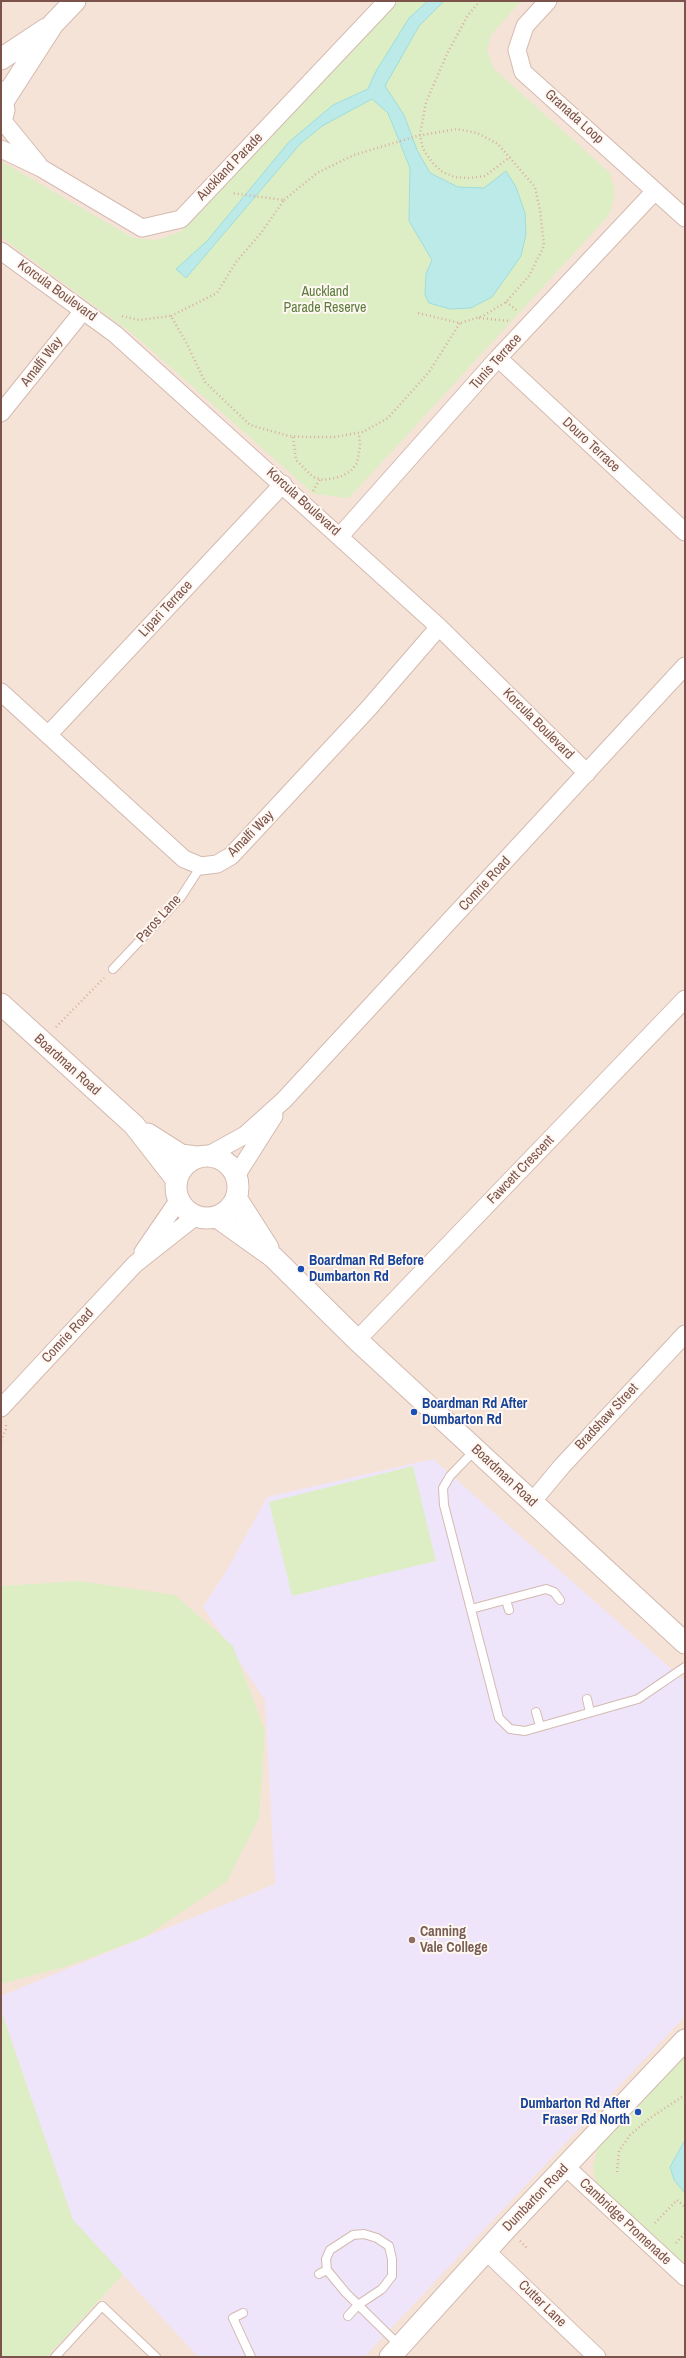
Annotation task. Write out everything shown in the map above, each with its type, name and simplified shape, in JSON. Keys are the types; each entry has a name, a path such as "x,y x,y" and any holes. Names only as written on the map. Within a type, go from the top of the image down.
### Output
{"street":[{"path":"1,59 53,24 75,1"},
{"name":"Auckland Parade","path":"1,149 41,168 142,228 181,219 387,1"},
{"name":"Granada Loop","path":"548,1 525,26 517,50 524,72 685,218"},
{"path":"2,108 53,24"},
{"name":"Auckland Parade","path":"2,108 41,168"},
{"name":"Tunis Terrace","path":"340,536 498,358 655,191"},
{"name":"Korcula Boulevard","path":"1,251 115,334 283,484 439,627 588,773"},
{"name":"Amalfi Way","path":"1,413 83,311"},
{"name":"Douro Terrace","path":"498,358 685,532"},
{"name":"Lipari Terrace","path":"48,735 283,484"},
{"name":"Amalfi Way","path":"201,866 217,864 231,856 368,709 439,627"},
{"name":"Comrie Road","path":"202,1156 245,1135 284,1100 588,773 685,666"},
{"path":"1,692 184,859 201,866"},
{"name":"Fawcett Crescent","path":"357,1340 685,999"},
{"name":"Boardman Road","path":"1,1004 134,1125 180,1155 202,1156 225,1162 236,1176"},
{"name":"Comrie Road","path":"236,1176 284,1100"},
{"name":"Boardman Road","path":"134,1125 176,1179"},
{"path":"202,1156 180,1170 175,1186 178,1201 183,1207 196,1216 203,1218 217,1217 225,1212 236,1198 238,1191 236,1176"},
{"name":"Boardman Road","path":"236,1198 273,1257"},
{"name":"Comrie Road","path":"1,1408 135,1264 178,1201"},
{"name":"Comrie Road","path":"135,1264 196,1216"},
{"name":"Boardman Road","path":"217,1217 273,1257 357,1340 685,1643"},
{"name":"Bradshaw Street","path":"532,1502 562,1466 685,1334"},
{"name":"Dumbarton Road","path":"395,2351 486,2251 685,2040"},
{"name":"Cambridge Promenade","path":"566,2167 685,2277"},
{"name":"Cutter Lane","path":"486,2251 597,2357"}],"lane":[{"name":"Paros Lane","path":"113,969 181,897 201,866"},
{"path":"475,1450 450,1476 443,1488 444,1505 499,1718 510,1729 525,1730 540,1726 638,1699 685,1667"},
{"path":"471,1609 546,1590 554,1592 560,1600"},
{"path":"506,1600 509,1610"},
{"path":"587,1699 590,1712"},
{"path":"536,1712 540,1726"},
{"path":"348,2316 358,2305 382,2289 392,2276 392,2259 389,2246 377,2238 364,2234 353,2235 330,2250 326,2259 327,2270 358,2305 395,2351"},
{"path":"319,2274 327,2270"},
{"path":"55,2357 102,2306 156,2357"},
{"path":"243,2313 233,2318 251,2357"}],"path":[{"path":"480,1 468,15 448,52 426,102 420,135 423,149 432,162 441,171 454,177 470,178 485,176 510,157"},
{"path":"114,315 139,320 171,316 217,293 236,262 261,233 284,200 317,173 354,156 420,135 457,129 477,133 498,144 535,187 540,210 544,246 529,276 506,302 477,318 460,323 418,313"},
{"path":"208,190 284,200"},
{"path":"506,302 520,313"},
{"path":"171,316 187,344 204,382 250,425 293,437 334,437 360,432 388,418 416,388 460,323"},
{"path":"477,318 507,319 512,321"},
{"path":"293,437 296,460 313,477 320,479 340,477 351,471 357,463 360,446 360,432"},
{"path":"312,492 320,479"},
{"path":"53,1030 113,969"},
{"path":"617,2172 619,2151 630,2135 650,2118 685,2095"},
{"path":"656,2223 677,2200 685,2207"},
{"path":"676,2242 685,2233"}],"shaded area":[{"path":"1,1 685,1 685,2357 1,2357"},
{"name":"Canning Vale College","path":"433,1459 685,1681 685,2016 364,2357 198,2357 73,2220 1,2010 1,1996 275,1884 265,1700 203,1607 230,1565 267,1497"}],"green space":[{"name":"Auckland Parade Reserve","path":"399,1 521,1 491,35 487,50 494,69 610,173 615,194 609,215 349,498 314,494 133,334 1,237 1,161 133,238 156,240 180,232"},
{"path":"413,1466 436,1561 292,1596 269,1502"},
{"path":"79,1581 175,1595 233,1646 265,1731 259,1818 227,1881 145,1937 71,1965 1,1984 1,1586"},
{"path":"1,2010 73,2220 123,2274 47,2357 1,2357"},
{"path":"685,2054 685,2267 603,2191 596,2183 593,2167 598,2147"}],"water":[{"path":"428,1 444,1 419,26 385,86 404,115 417,150 430,173 458,187 484,188 506,171 516,187 525,213 526,234 521,256 492,297 471,308 450,309 429,303 425,295 426,274 432,260 409,221 410,168 388,113 372,99 322,126 300,144 186,278 176,269 207,241 289,142 333,105 368,89 375,73 409,18"},
{"path":"685,2140 685,2193 674,2180 670,2167"}],"place":[{"name":"Boardman Rd Before Dumbarton Rd","path":"301,1269"},
{"name":"Boardman Rd After Dumbarton Rd","path":"414,1412"},
{"name":"Canning Vale College","path":"412,1940"},
{"name":"Dumbarton Rd After Fraser Rd North","path":"638,2112"}]}
